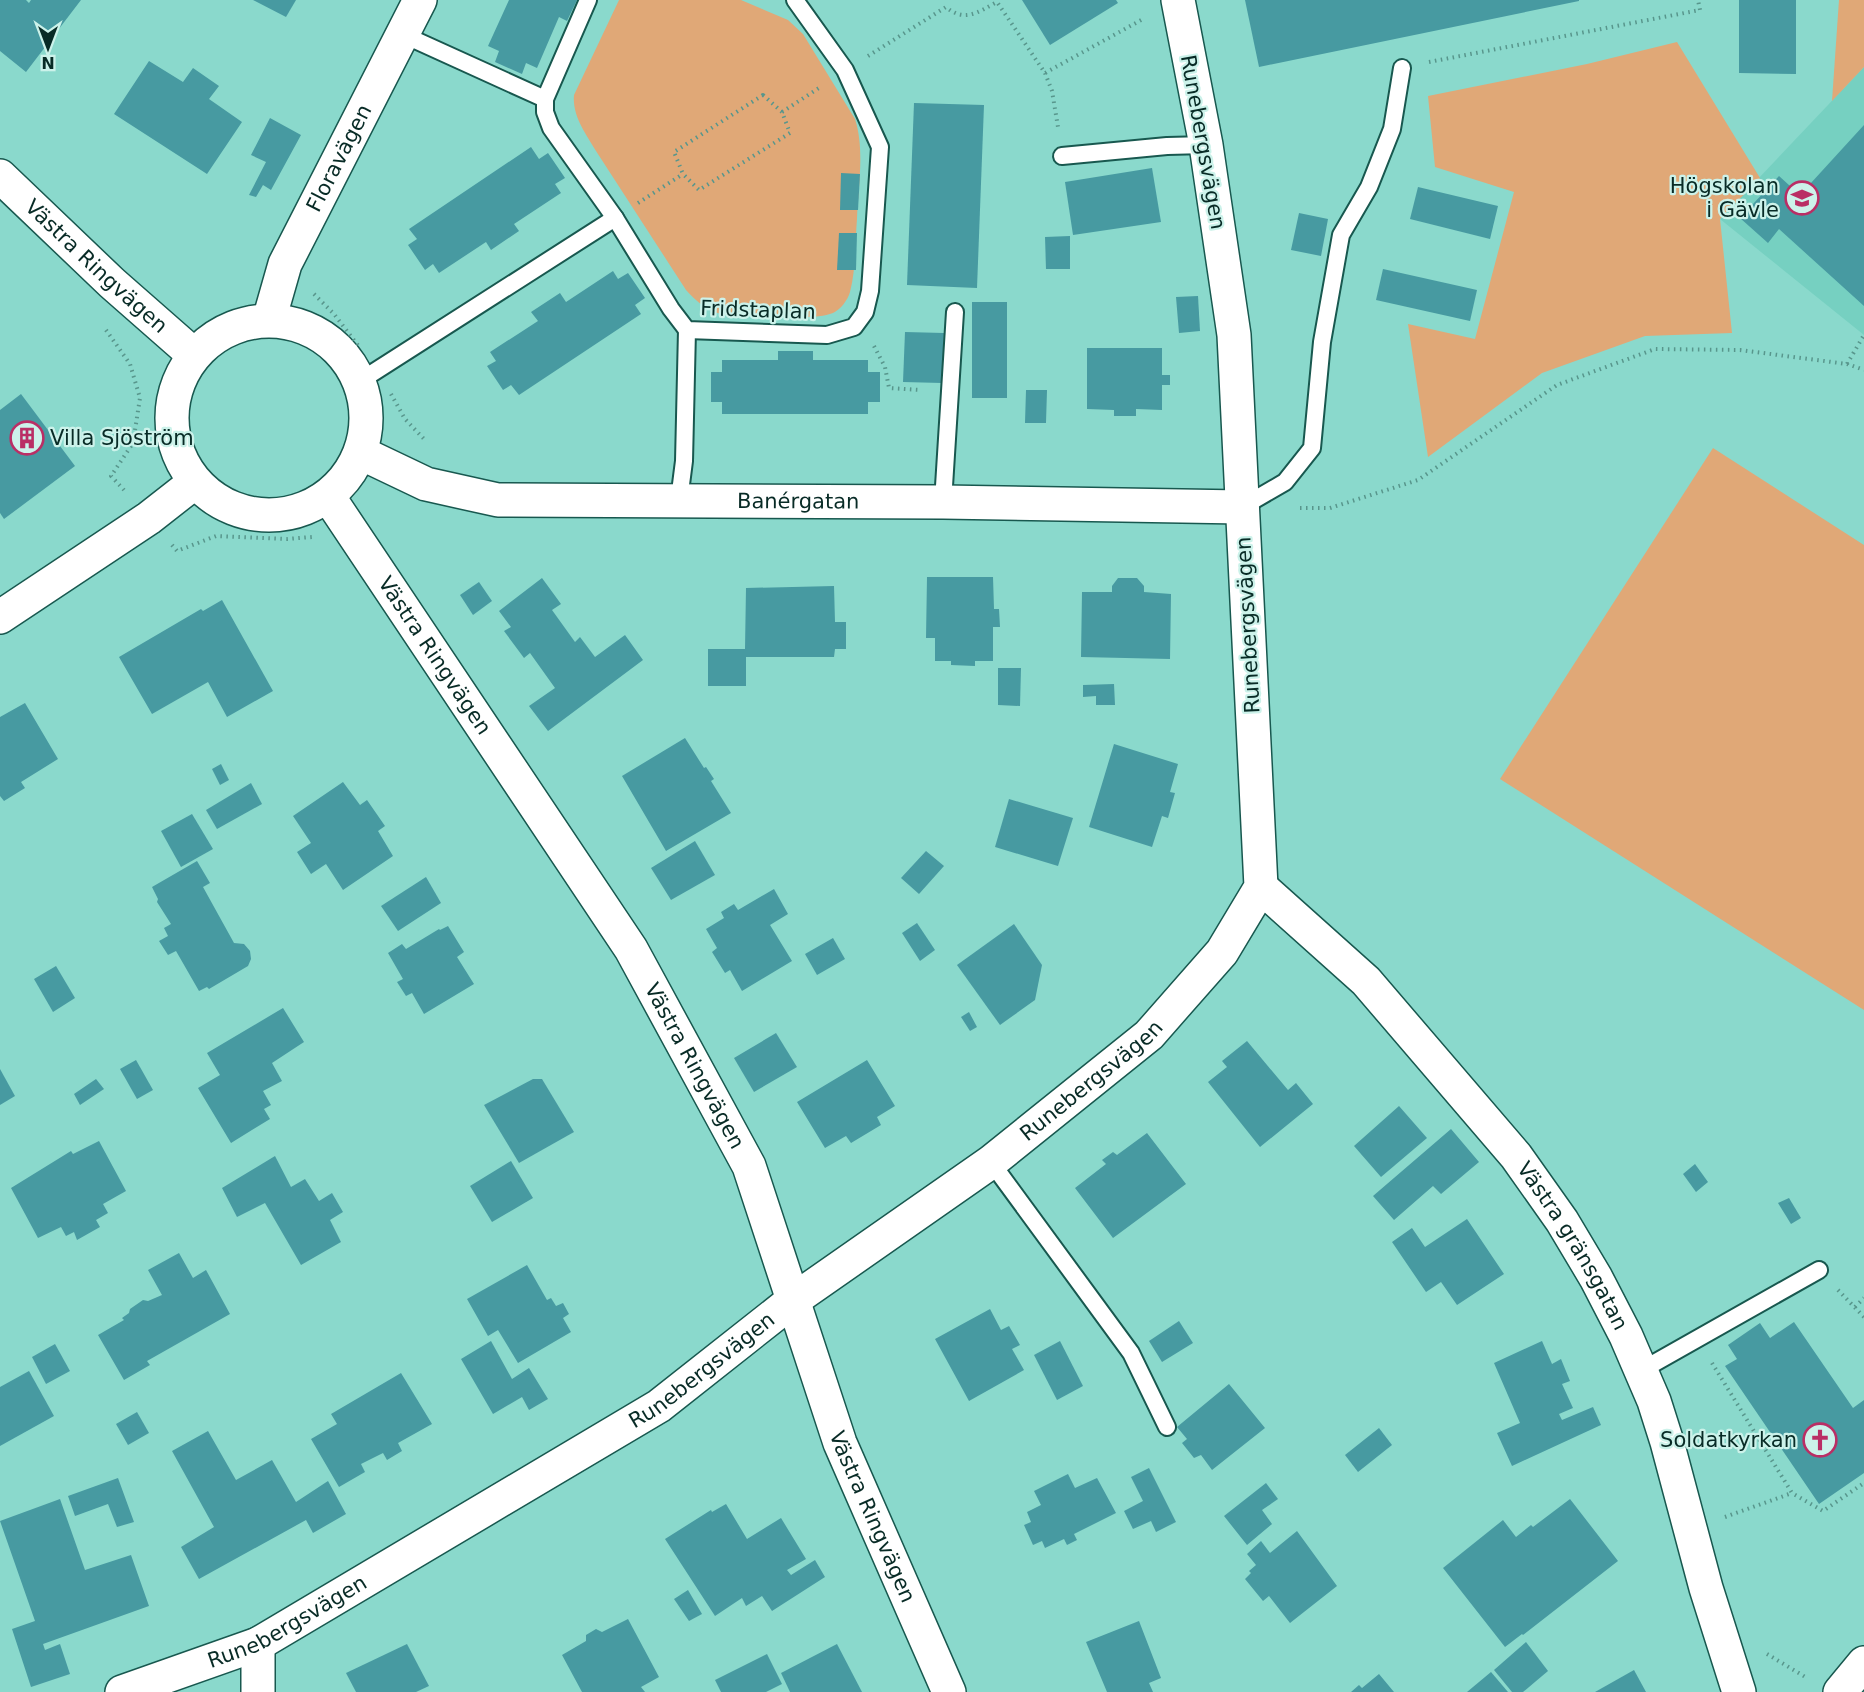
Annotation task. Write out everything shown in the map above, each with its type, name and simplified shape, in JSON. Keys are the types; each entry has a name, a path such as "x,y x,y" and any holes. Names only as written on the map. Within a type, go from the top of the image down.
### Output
{"street":[{"name":"Floravägen","path":"269,320 285,264 420,0"},
{"name":"Runebergsvägen","path":"122,1692 258,1644 659,1406 792,1301 991,1162 1149,1035 1222,952 1262,887 1234,335 1206,145 1178,0"},
{"name":"Västra Ringvägen","path":"0,176 112,283 194,355"},
{"path":"269,320 297,325 323,337 345,356 360,381 366,412 366,429 360,453 348,477 328,496 302,509 274,515 245,512 218,501 195,482 181,459 175,441 172,405 180,379 194,355 215,337 241,325 269,320"},
{"name":"Banérgatan","path":"360,453 426,484 498,500 943,501 1242,507"},
{"path":"0,617 149,518 195,482"},
{"name":"Västra Ringvägen","path":"328,496 631,949 749,1166 840,1443 949,1692"},
{"name":"Västra gränsgatan","path":"1262,887 1366,981 1516,1156 1562,1221 1596,1278 1642,1370 1667,1442 1706,1588 1739,1692"},
{"path":"258,1644 258,1692"},
{"path":"1827,1687 1864,1663"}],"lane":[{"path":"404,35 545,99 588,0"},
{"path":"795,0 845,70 880,147 870,291 865,312 854,327"},
{"path":"1242,507 1285,482 1312,448 1322,342 1341,235 1369,187 1392,129 1402,68"},
{"name":"Fridstaplan","path":"545,99 545,112 551,128 615,218 671,309 687,330 827,335 854,327"},
{"path":"1062,156 1167,146 1206,145"},
{"path":"360,381 615,218"},
{"path":"943,501 955,312"},
{"path":"679,500 684,461 687,330"},
{"path":"991,1162 1131,1353 1167,1427"},
{"path":"1642,1370 1819,1270"}],"path":[{"path":"944,0 946,7 953,13 967,15 996,1 1045,73 1052,91 1062,156"},
{"path":"1402,68 1700,10 1698,0"},
{"path":"868,56 946,7"},
{"path":"1045,73 1144,18 1146,30"},
{"path":"763,95 782,112 790,133 699,190 683,174 674,152 763,95"},
{"path":"615,218 683,174"},
{"path":"854,327 872,344 885,368 889,388 950,392"},
{"path":"1847,364 1864,335"},
{"path":"1242,507 1330,508 1418,480 1557,385 1654,349 1740,350 1847,364 1864,370"},
{"path":"1819,1270 1864,1317"},
{"path":"1855,1307 1864,1298"},
{"path":"1698,1339 1792,1493 1823,1511 1864,1483"},
{"path":"1725,1516 1792,1493"},
{"path":"1757,1648 1827,1687"}],"shaded area":[{"path":"619,0 741,0 788,20 803,34 855,119 860,143 852,283 849,295 836,312 808,317 721,314 704,306 686,290 596,151 580,125 575,110 574,95"},
{"path":"1839,0 1864,0 1864,67 1832,101"},
{"path":"1677,42 1760,178 1720,219 1732,333 1645,336 1542,373 1428,457 1408,324 1475,339 1514,192 1435,167 1428,96 1587,64"},
{"name":"Högskolan i Gävle","path":"1864,67 1864,335 1720,219"},
{"path":"1713,448 1864,545 1864,1010 1500,779"}],"building":[{"path":"0,0 26,0 29,3 31,0 81,0 26,72 0,51"},
{"path":"253,0 296,0 286,17"},
{"path":"509,0 577,0 567,21 559,17 537,68 526,63 522,74 495,62 499,51 488,46"},
{"path":"1022,0 1116,0 1118,3 1050,45"},
{"path":"1245,0 1579,0 1579,1 1259,67"},
{"path":"1739,0 1796,0 1796,74 1739,73"},
{"path":"149,61 183,82 193,68 219,86 209,99 242,122 207,174 114,114"},
{"path":"914,103 984,105 977,288 907,285"},
{"path":"270,118 301,135 271,190 263,185 256,197 249,195 266,162 251,155"},
{"path":"1864,125 1864,306 1779,229 1768,243 1740,218 1779,176 1800,195"},
{"path":"531,147 539,159 548,153 565,178 555,184 561,193 514,224 519,231 491,250 486,242 439,273 433,264 425,270 408,245 417,239 409,229"},
{"path":"1152,168 1161,222 1073,235 1065,182"},
{"path":"841,173 860,174 858,210 840,210"},
{"path":"1418,187 1498,206 1490,239 1410,219"},
{"path":"1299,213 1328,219 1321,256 1291,250"},
{"path":"839,233 857,233 856,270 837,270"},
{"path":"1070,236 1070,269 1046,269 1045,237"},
{"path":"1383,269 1477,290 1470,321 1376,300"},
{"path":"613,271 618,279 628,273 645,298 635,305 641,314 519,395 511,385 503,390 487,366 496,361 490,352 538,321 531,312 560,293 566,302"},
{"path":"1198,296 1200,331 1179,333 1176,297"},
{"path":"972,302 1007,302 1007,398 972,398"},
{"path":"905,332 944,333 942,383 903,382"},
{"path":"1087,348 1162,348 1162,375 1170,375 1170,385 1162,385 1162,410 1136,409 1136,416 1114,416 1114,410 1087,409"},
{"path":"778,351 813,351 813,360 868,360 868,372 880,372 880,402 868,402 868,414 722,414 722,402 711,402 711,372 722,372 722,360 778,360"},
{"path":"1026,390 1047,390 1046,423 1025,423"},
{"name":"Villa Sjöström","path":"21,394 75,466 4,519 0,513 0,410"},
{"path":"927,577 993,577 994,609 999,609 1000,627 993,627 993,661 975,661 975,666 951,665 951,661 935,661 935,638 926,638"},
{"path":"542,578 561,604 552,610 575,642 580,637 595,657 625,635 643,660 548,731 529,706 555,688 530,653 524,658 504,631 511,627 499,611"},
{"path":"1118,578 1137,578 1144,586 1144,592 1171,594 1170,659 1081,657 1082,592 1112,592 1112,586"},
{"path":"479,582 492,601 473,615 460,595"},
{"path":"834,586 835,622 846,622 846,649 835,649 834,657 746,657 746,686 708,686 708,649 745,649 746,588"},
{"path":"222,600 273,691 227,717 208,682 152,714 119,657 201,609 203,611"},
{"path":"998,668 1021,668 1020,706 998,705"},
{"path":"1114,684 1115,705 1096,705 1096,696 1083,697 1083,685"},
{"path":"25,703 58,759 21,782 25,788 4,801 0,796 0,717"},
{"path":"685,738 704,768 706,767 714,779 711,781 731,813 666,851 622,776"},
{"path":"1114,744 1178,764 1170,792 1175,793 1168,818 1162,816 1152,847 1089,827"},
{"path":"221,764 229,780 220,785 212,769"},
{"path":"343,782 360,805 367,800 385,826 378,831 393,856 343,890 326,864 311,874 297,852 311,843 293,816"},
{"path":"251,783 262,804 217,829 206,810"},
{"path":"1009,799 1073,818 1058,866 995,847"},
{"path":"192,814 213,849 181,867 161,831"},
{"path":"695,841 715,875 671,900 651,868"},
{"path":"926,851 944,866 919,894 901,878"},
{"path":"197,861 210,883 203,887 234,943 244,944 250,951 251,959 248,966 209,989 207,987 199,991 176,951 168,955 159,941 168,936 164,928 171,924 157,902 158,899 152,887"},
{"path":"426,877 441,903 398,931 381,906"},
{"path":"774,889 788,914 770,925 792,961 742,991 730,970 725,973 712,952 717,948 706,929 724,918 721,912 734,904 738,910"},
{"path":"917,923 935,950 920,961 902,933"},
{"path":"1014,924 1042,965 1035,1000 1000,1025 957,965"},
{"path":"448,926 464,952 457,957 474,984 424,1014 412,993 406,996 397,982 403,979 388,953 402,944 406,949"},
{"path":"833,938 845,959 817,975 805,954"},
{"path":"56,966 75,998 53,1012 34,979"},
{"path":"283,1008 304,1042 272,1063 282,1081 263,1091 271,1105 264,1109 270,1119 231,1143 198,1088 220,1075 207,1053"},
{"path":"969,1012 977,1027 970,1031 961,1017"},
{"path":"776,1033 797,1067 754,1092 734,1058"},
{"path":"1247,1041 1288,1090 1296,1083 1313,1104 1260,1147 1208,1082 1227,1067 1222,1061"},
{"path":"136,1060 153,1090 137,1099 120,1069"},
{"path":"867,1060 895,1106 877,1117 881,1125 851,1143 846,1136 825,1148 797,1102"},
{"path":"0,1069 15,1096 0,1105"},
{"path":"96,1079 104,1089 80,1105 74,1094"},
{"path":"533,1079 542,1079 574,1132 519,1163 484,1105"},
{"path":"1399,1106 1427,1138 1381,1177 1354,1146"},
{"path":"1451,1129 1479,1162 1441,1194 1433,1186 1394,1220 1373,1196"},
{"path":"1147,1133 1186,1184 1113,1238 1075,1188 1106,1164 1102,1160 1113,1152 1117,1155"},
{"path":"99,1141 126,1191 103,1204 108,1213 96,1220 100,1227 77,1240 74,1232 66,1236 61,1227 38,1238 11,1188 71,1151 73,1154"},
{"path":"275,1156 291,1187 305,1179 319,1201 332,1193 343,1212 330,1220 341,1242 301,1265 265,1203 237,1217 222,1188"},
{"path":"511,1161 533,1198 492,1222 470,1186"},
{"path":"1695,1164 1708,1182 1696,1192 1683,1174"},
{"path":"1789,1198 1801,1218 1791,1224 1778,1203"},
{"path":"1467,1219 1504,1274 1457,1305 1441,1282 1426,1292 1392,1242 1412,1228 1425,1247"},
{"path":"179,1253 193,1278 206,1270 230,1314 147,1361 150,1365 124,1380 98,1335 124,1320 122,1318 129,1313 130,1309 143,1300 148,1301 162,1295 148,1270"},
{"path":"527,1265 547,1300 551,1298 556,1306 563,1303 569,1314 563,1318 571,1332 518,1363 498,1330 488,1336 467,1299"},
{"path":"990,1309 1001,1330 1009,1326 1020,1345 1012,1349 1024,1370 969,1401 935,1339"},
{"path":"1179,1321 1193,1343 1162,1362 1149,1341"},
{"name":"Soldatkyrkan","path":"1794,1322 1853,1408 1864,1400 1864,1473 1819,1504 1725,1366 1737,1359 1728,1345 1760,1323 1770,1338"},
{"path":"491,1341 512,1379 529,1368 548,1399 529,1410 522,1397 493,1414 461,1359"},
{"path":"1060,1341 1083,1386 1057,1400 1034,1355"},
{"path":"1542,1341 1552,1364 1561,1359 1570,1381 1562,1384 1573,1408 1559,1414 1562,1420 1593,1407 1601,1425 1512,1466 1497,1433 1520,1423 1494,1363"},
{"path":"55,1344 70,1371 46,1384 32,1357"},
{"path":"29,1371 54,1416 0,1446 0,1387"},
{"path":"401,1373 432,1424 398,1443 402,1451 387,1460 383,1453 361,1464 365,1472 339,1487 311,1439 337,1424 331,1414"},
{"path":"1229,1384 1265,1428 1212,1470 1201,1455 1194,1458 1182,1443 1187,1439 1177,1427"},
{"path":"137,1412 149,1433 128,1445 116,1424"},
{"path":"1379,1428 1392,1445 1358,1472 1345,1455"},
{"path":"208,1431 236,1480 272,1460 296,1502 328,1481 346,1514 313,1533 306,1520 199,1579 181,1547 214,1527 172,1451"},
{"path":"1149,1468 1176,1522 1156,1532 1151,1521 1133,1529 1124,1511 1143,1501 1131,1477"},
{"path":"1068,1474 1075,1488 1097,1478 1116,1513 1074,1534 1077,1540 1067,1545 1064,1539 1045,1548 1042,1541 1033,1545 1024,1525 1031,1522 1027,1512 1041,1505 1034,1491"},
{"path":"118,1478 134,1522 117,1527 108,1504 75,1516 68,1496"},
{"path":"1266,1483 1278,1499 1262,1510 1272,1524 1247,1545 1224,1516"},
{"path":"60,1499 85,1570 131,1555 149,1606 43,1644 45,1650 60,1644 70,1674 31,1687 12,1629 35,1621 0,1521"},
{"path":"1570,1499 1618,1561 1505,1647 1443,1568 1503,1520 1516,1537"},
{"path":"726,1504 747,1539 781,1518 806,1559 787,1570 791,1575 815,1560 825,1577 772,1611 762,1596 746,1606 742,1598 715,1616 665,1539 711,1510 712,1512"},
{"path":"1297,1531 1337,1586 1290,1623 1269,1596 1263,1601 1245,1579 1256,1565 1247,1554 1261,1541 1270,1553"},
{"path":"688,1590 702,1614 689,1621 674,1599"},
{"path":"628,1619 659,1677 641,1687 645,1692 582,1692 562,1655 586,1641 586,1635 596,1629 602,1632"},
{"path":"1139,1621 1161,1678 1149,1683 1153,1692 1107,1692 1086,1642"},
{"path":"1526,1642 1548,1671 1523,1692 1512,1692 1494,1670"},
{"path":"407,1644 429,1686 416,1692 356,1692 346,1673"},
{"path":"837,1644 862,1692 790,1692 781,1673"},
{"path":"767,1654 782,1684 766,1692 721,1692 715,1680"},
{"path":"1634,1670 1646,1692 1595,1692"},
{"path":"1491,1672 1508,1692 1467,1692"},
{"path":"1379,1674 1394,1692 1351,1692 1359,1685 1362,1688"}],"place":[{"name":"Högskolan i Gävle","path":"1802,198"},
{"name":"Villa Sjöström","path":"27,438"},
{"name":"Soldatkyrkan","path":"1820,1440"}]}
